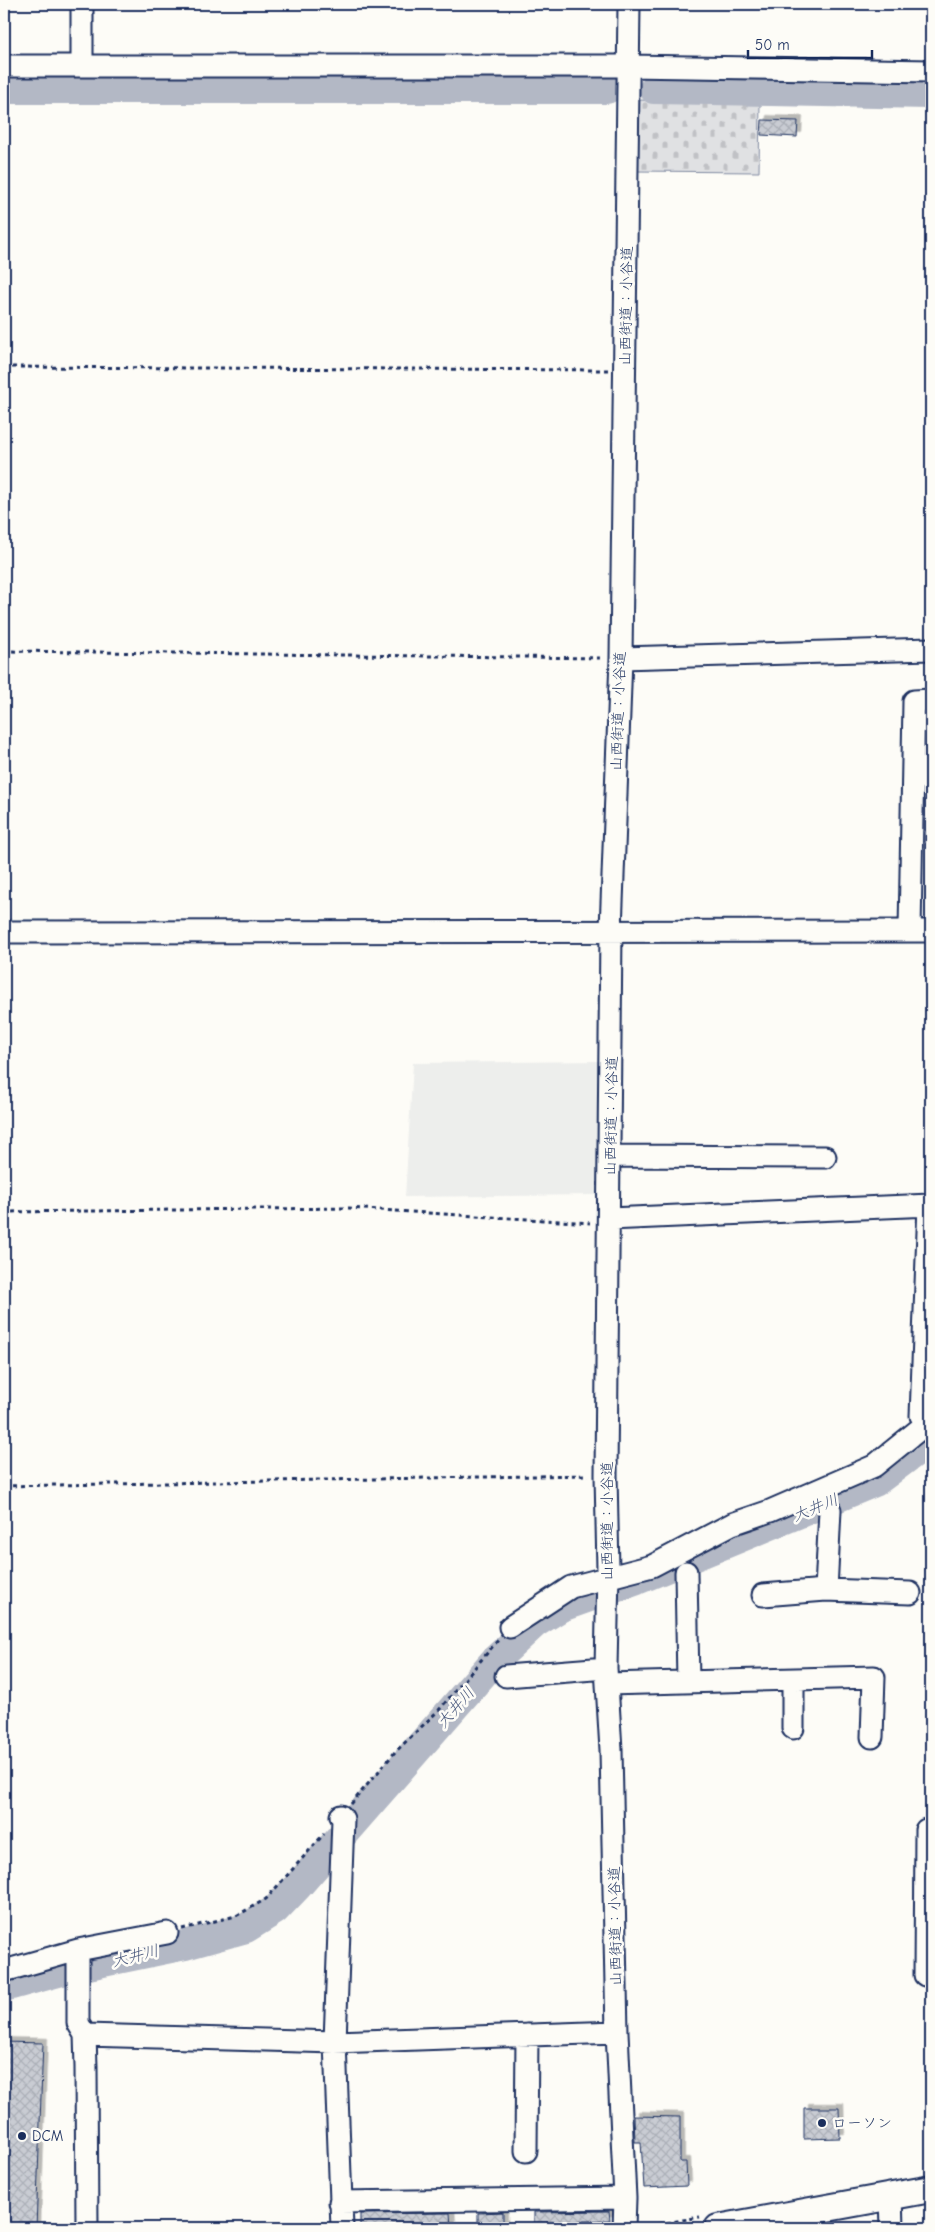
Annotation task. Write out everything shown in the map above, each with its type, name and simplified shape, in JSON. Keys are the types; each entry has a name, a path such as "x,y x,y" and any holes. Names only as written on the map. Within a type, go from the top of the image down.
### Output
{"main road":[{"path":"718,2228 892,2212 931,2189"},
{"path":"804,2228 931,2206"}],"street":[{"path":"82,4 82,66"},
{"name":"山西街道：小谷道","path":"624,2228 625,2198 617,2032 611,1750 606,1676 606,1475 611,930 620,658 629,4"},
{"path":"4,66 628,66 931,71"},
{"path":"620,658 931,649"},
{"path":"4,932 921,931 914,702 931,700"},
{"path":"610,1156 825,1157"},
{"path":"510,1627 571,1587 652,1566 732,1524 820,1490 874,1466 929,1422 921,1416 930,1205 609,1222"},
{"path":"820,1490 830,1510 826,1590"},
{"path":"686,1572 688,1682"},
{"path":"763,1595 826,1590 910,1593"},
{"path":"506,1676 606,1676 688,1682 874,1678 872,1737"},
{"path":"792,1680 793,1728"},
{"path":"341,1816 343,1819 335,2042 342,2228"},
{"path":"931,1830 926,1830 925,1975 931,1975"},
{"path":"4,1971 78,1950 167,1933"},
{"path":"78,1950 78,2023 85,2035 87,2228"},
{"path":"85,2035 335,2042 617,2032"},
{"path":"526,2151 527,2035"},
{"path":"340,2202 625,2198"}],"path":[{"path":"4,367 625,370"},
{"path":"4,651 620,658"},
{"path":"4,1212 349,1208 609,1222"},
{"path":"4,1486 606,1475"}],"shaded area":[{"path":"605,1061 599,1195 405,1197 413,1063"}],"green space":[{"path":"635,100 760,102 759,172 634,171"}],"building":[{"path":"762,120 798,121 797,137 761,135"},
{"name":"DCM","path":"4,2042 43,2043 36,2228 4,2228"},
{"name":"ローソン","path":"804,2108 839,2108 840,2138 804,2139"},
{"path":"634,2116 680,2117 680,2162 686,2162 687,2186 644,2188 641,2142 635,2142"},
{"path":"609,2211 610,2220 534,2223 534,2212"},
{"path":"503,2212 503,2228 478,2228 478,2213"},
{"path":"450,2213 451,2227 360,2228 360,2214"}],"waterway":[{"path":"4,89 607,89"},
{"path":"654,89 931,94"},
{"name":"大井川","path":"4,1987 69,1969 185,1945 246,1928 275,1910 297,1887 495,1660 535,1623 561,1607 637,1580 875,1482 931,1440"}],"place":[{"name":"ローソン","path":"822,2123"},
{"name":"DCM","path":"22,2136"}]}
